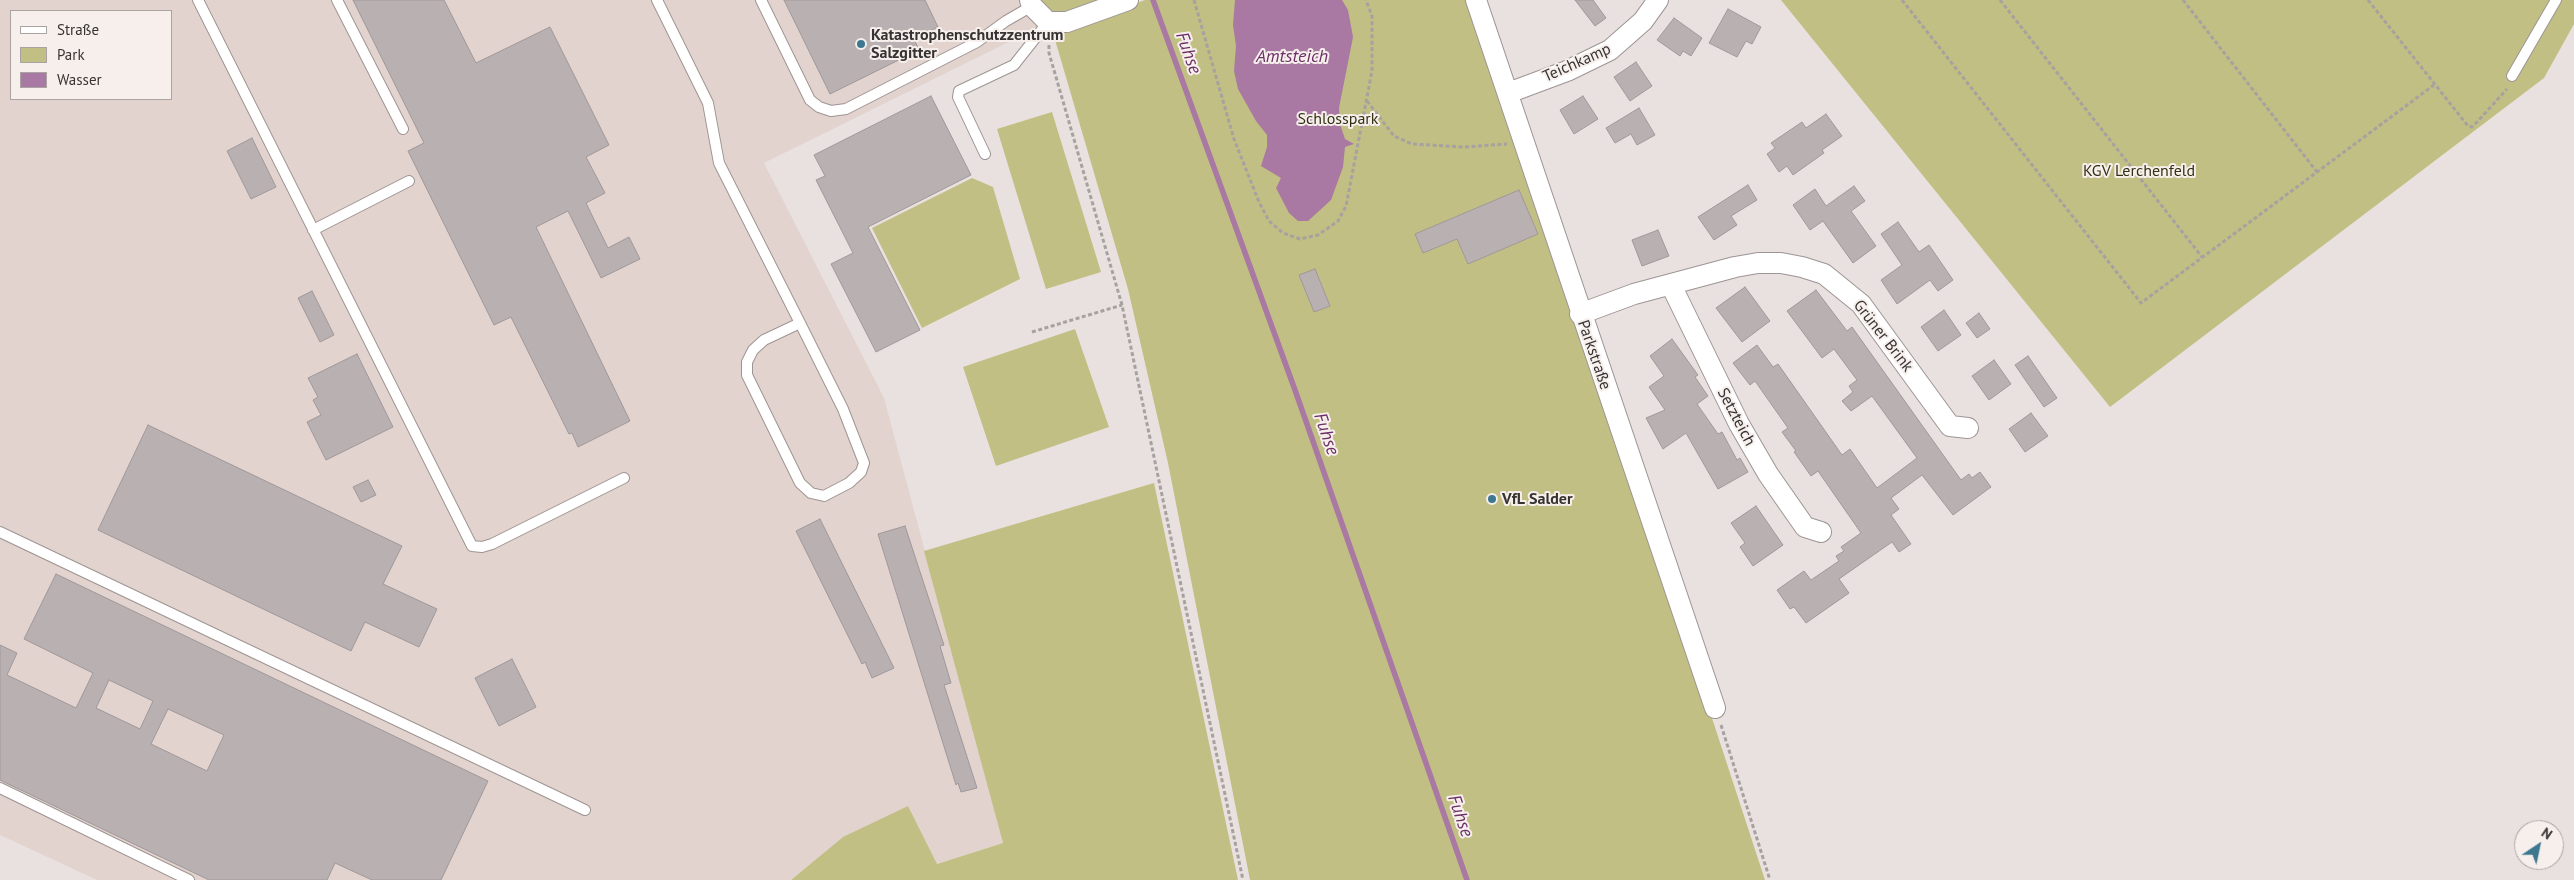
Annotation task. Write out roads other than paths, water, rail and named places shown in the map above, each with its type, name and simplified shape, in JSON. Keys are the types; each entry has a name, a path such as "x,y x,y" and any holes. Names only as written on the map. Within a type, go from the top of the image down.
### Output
{"street":[{"path":"1031,3 1048,22 1067,22 1128,0"},
{"name":"Parkstraße","path":"1476,0 1580,314 1715,708"},
{"name":"Teichkamp","path":"1508,93 1567,71 1610,50 1639,26 1658,0"},
{"name":"Grüner Brink","path":"1580,314 1634,294 1735,267 1758,263 1781,263 1824,274 1861,304 1950,426 1968,428"},
{"name":"Setzteich","path":"1671,285 1739,424 1768,474 1804,527 1821,532"}],"lane":[{"path":"198,0 472,546 482,547 492,544 624,478"},
{"path":"337,0 403,129"},
{"path":"657,0 708,103 719,163 800,323 843,409 864,463 861,472 849,483 824,496 811,493 800,483 747,376 747,362 752,350 764,340 800,323"},
{"path":"761,0 810,100 819,107 831,110 846,108 978,42 1031,3"},
{"path":"2512,76 2556,0"},
{"path":"986,154 958,97 959,91 1014,65 1048,22"},
{"path":"314,230 409,182"},
{"path":"0,532 585,810"},
{"path":"0,788 189,880"}],"water":[{"name":"Amtsteich","path":"1235,0 1342,0 1348,10 1353,37 1339,108 1340,124 1345,139 1354,144 1345,147 1343,167 1331,200 1308,221 1298,221 1289,213 1276,188 1281,178 1261,166 1267,147 1267,135 1256,121 1238,89 1234,71 1236,46 1233,25"}],"waterway":[{"name":"Fuhse","path":"1153,0 1295,390 1467,880"}],"place":[{"name":"Katastrophenschutzzentrum Salzgitter","path":"861,44"},
{"name":"VfL Salder","path":"1492,499"}],"park label":[{"name":"Schlosspark","path":"1338,119"},
{"name":"KGV Lerchenfeld","path":"2139,171"}]}
